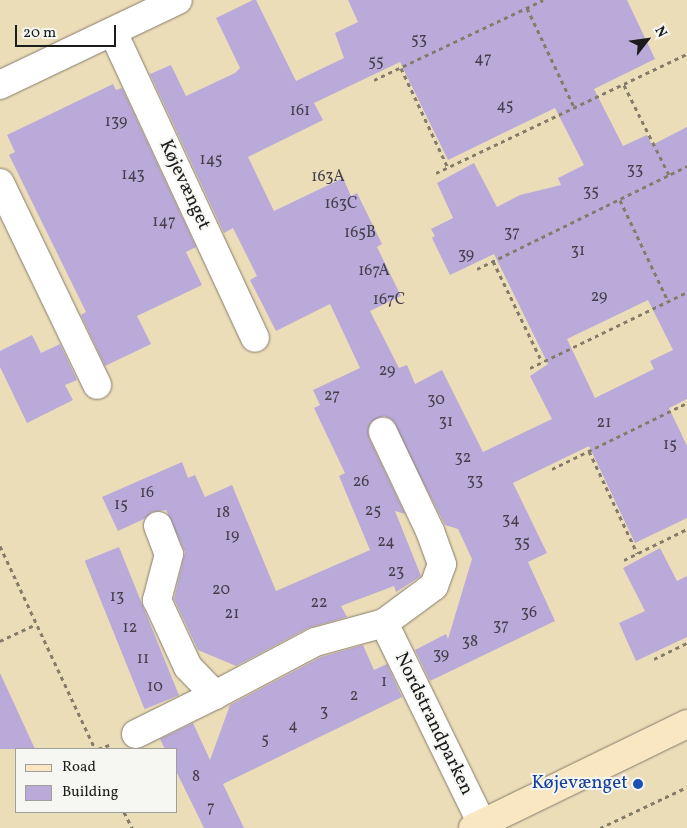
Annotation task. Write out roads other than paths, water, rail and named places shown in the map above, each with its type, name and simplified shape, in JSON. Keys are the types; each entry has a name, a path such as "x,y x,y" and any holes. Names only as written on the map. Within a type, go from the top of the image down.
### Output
{"street":[{"path":"0,85 178,0"},
{"name":"Køjevænget","path":"113,32 254,338"},
{"path":"0,183 97,385"},
{"path":"136,734 315,642 384,624 434,586 442,564 430,531 383,432"},
{"path":"158,526 169,554 157,600 188,667 215,695"},
{"name":"Nordstrandparken","path":"384,624 477,826"},
{"path":"477,826 687,724"}],"place":[{"name":"Køjevænget","path":"638,784"}]}
